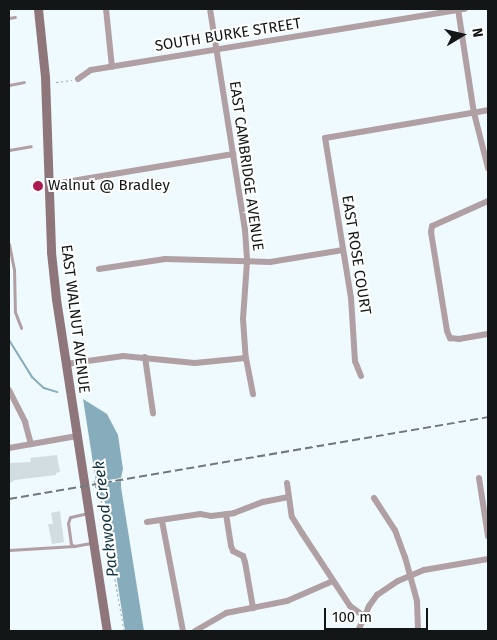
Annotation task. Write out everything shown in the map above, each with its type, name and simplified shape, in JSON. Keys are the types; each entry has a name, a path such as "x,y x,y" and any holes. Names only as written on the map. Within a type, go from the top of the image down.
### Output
{"main road":[{"name":"EAST WALNUT AVENUE","path":"38,9 45,77 51,252 66,364 108,631"}],"street":[{"path":"106,9 112,67"},
{"name":"EAST CAMBRIDGE AVENUE","path":"210,9 246,230 247,262 243,319 246,358 253,394"},
{"path":"460,9 474,113 488,168"},
{"name":"SOUTH BURKE STREET","path":"78,79 90,70 460,9"},
{"path":"474,113 488,110"},
{"name":"EAST ROSE COURT","path":"361,376 356,361 354,321 325,138 474,113"},
{"path":"48,185 233,154"},
{"path":"488,201 432,226 447,331 450,338 459,339 488,334"},
{"path":"98,270 165,259 247,262 288,260 343,250"},
{"path":"66,364 106,358 145,357 195,363 246,358"},
{"path":"145,357 153,413"},
{"path":"9,390 23,418 31,444"},
{"path":"9,448 77,436"},
{"path":"478,478 488,536"},
{"path":"287,483 292,517 350,606 364,616"},
{"path":"147,522 200,514 226,514 263,502 289,497"},
{"path":"374,498 395,530 411,574 417,601 418,631"},
{"path":"226,514 231,546 233,551 242,556 245,562 253,608"},
{"path":"162,521 183,631"},
{"path":"358,631 364,616 377,596 411,574 488,559"},
{"path":"194,631 226,613 287,601 333,581"}],"lane":[{"path":"9,18 15,17"},
{"path":"9,85 24,82"},
{"path":"9,150 31,146"},
{"path":"9,244 14,268 15,312 21,328"},
{"path":"74,546 71,544 69,532 70,518 89,513"},
{"path":"9,550 93,543"}],"path":[{"path":"56,82 78,79"},
{"path":"94,480 98,497 101,500 124,631"}],"water":[{"path":"83,399 107,414 118,435 123,469 121,478 96,482"},
{"path":"121,481 144,631 125,631 104,497 98,497 96,485"}],"building":[{"path":"57,455 60,472 56,473 56,475 15,480 10,483 9,463 31,462 30,458"},
{"path":"60,511 64,542 52,544 48,524 53,524 51,513"}],"waterway":[{"name":"Packwood Creek","path":"9,340 32,377 44,388 57,392"}],"railway":[{"path":"9,499 488,417"}],"place":[{"name":"Walnut @ Bradley","path":"38,186"}]}
